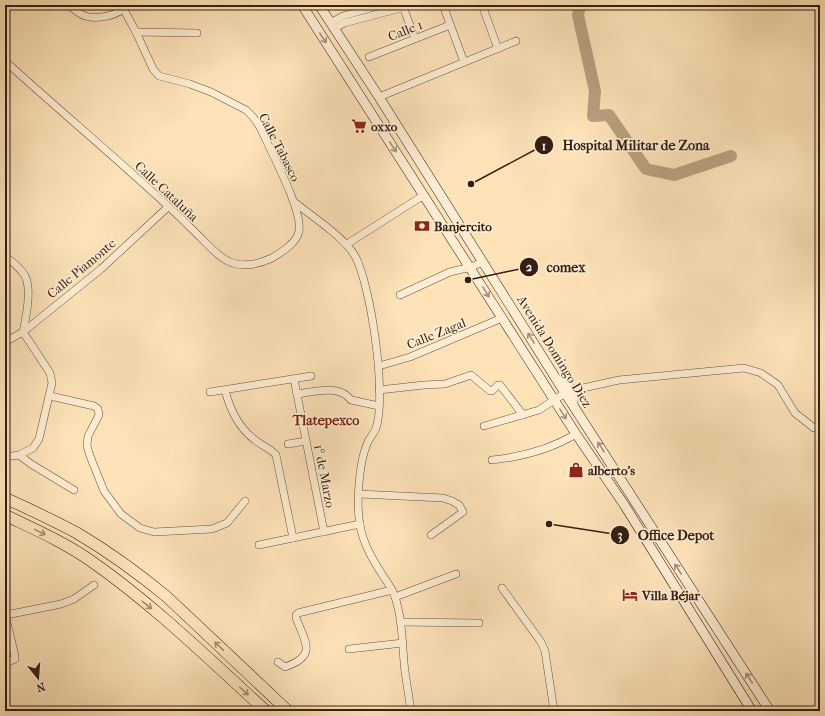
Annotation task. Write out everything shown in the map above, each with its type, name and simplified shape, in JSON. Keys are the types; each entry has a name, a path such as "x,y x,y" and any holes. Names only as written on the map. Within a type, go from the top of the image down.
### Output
{"highway":[{"path":"5,498 77,534 113,556 149,582 167,597 288,711"},
{"path":"5,515 45,534 91,561 152,609 266,711"}],"main road":[{"name":"Avenida Domingo Diez","path":"302,5 471,267 576,434 625,506 752,711"},
{"name":"Avenida Domingo Diez","path":"319,5 379,97 558,382 570,391 574,405 770,711"},
{"path":"379,125 391,118"}],"street":[{"path":"69,5 74,10 86,16 97,17 113,14 126,7"},
{"path":"332,26 412,5"},
{"path":"443,5 464,62"},
{"path":"482,5 498,49"},
{"path":"332,26 340,17 377,6"},
{"name":"Calle Tabasco","path":"126,7 153,69 159,76 190,84 211,92 246,110 253,117 260,127 294,202"},
{"path":"403,7 415,38"},
{"name":"Calle 1","path":"369,57 450,25"},
{"path":"136,32 197,33"},
{"path":"379,97 516,41"},
{"name":"Calle Cataluña","path":"5,61 228,261 249,265 265,261 281,253 294,241 299,232 300,222 294,202"},
{"path":"347,244 424,195"},
{"path":"294,202 347,244 356,257 363,277 374,331 379,366 379,406 376,428 367,444 361,464 359,494 360,524 369,552 395,597 400,622 411,711"},
{"name":"Calle Piamonte","path":"5,342 23,332 101,268 168,206"},
{"path":"5,256 25,275 27,282 28,305 23,332 50,373 52,383 39,439 33,448 19,455 5,457"},
{"path":"400,294 450,272 471,267 483,262"},
{"name":"Calle Zagal","path":"379,366 416,354 502,318"},
{"path":"484,426 539,410 570,391 620,380 744,368 761,373 778,385 795,413 817,427"},
{"path":"379,390 424,384 445,384 471,375 490,391 500,384 523,415"},
{"path":"210,392 311,376"},
{"name":"1° de Marzo","path":"294,379 324,532"},
{"path":"225,390 228,402 235,417 246,433 260,444 272,450 276,455 293,538"},
{"path":"297,394 332,390 347,394 352,400 379,406"},
{"path":"50,396 94,406 98,409 99,415 88,436 87,446 90,456 104,492 121,514 140,528 154,532 212,529 227,523 245,502"},
{"path":"492,460 525,454 559,444 576,434"},
{"path":"288,444 306,441"},
{"path":"19,455 74,490"},
{"path":"359,494 432,496 452,501 459,505 463,512 430,534"},
{"path":"259,545 360,524"},
{"path":"395,597 456,574"},
{"path":"5,663 15,659 15,656 5,614 61,604 74,599 94,585"},
{"path":"502,588 542,642 545,651 554,711"},
{"path":"278,662 285,667 301,660 305,656 307,645 296,615 392,590"},
{"path":"400,622 479,623"},
{"path":"349,649 403,644"}],"waterway":[{"path":"580,5 578,15 595,91 593,116 609,115 646,169 674,175 731,156"}],"place":[{"name":"oxxo","path":"359,126"},
{"name":"Hospital Militar de Zona","path":"471,184"},
{"name":"Banjercito","path":"422,226"},
{"name":"comex","path":"468,280"},
{"name":"alberto's","path":"576,470"},
{"name":"Office Depot","path":"549,524"},
{"name":"Villa Béjar","path":"630,595"}],"district":[{"name":"Tlatepexco","path":"326,420"}]}
